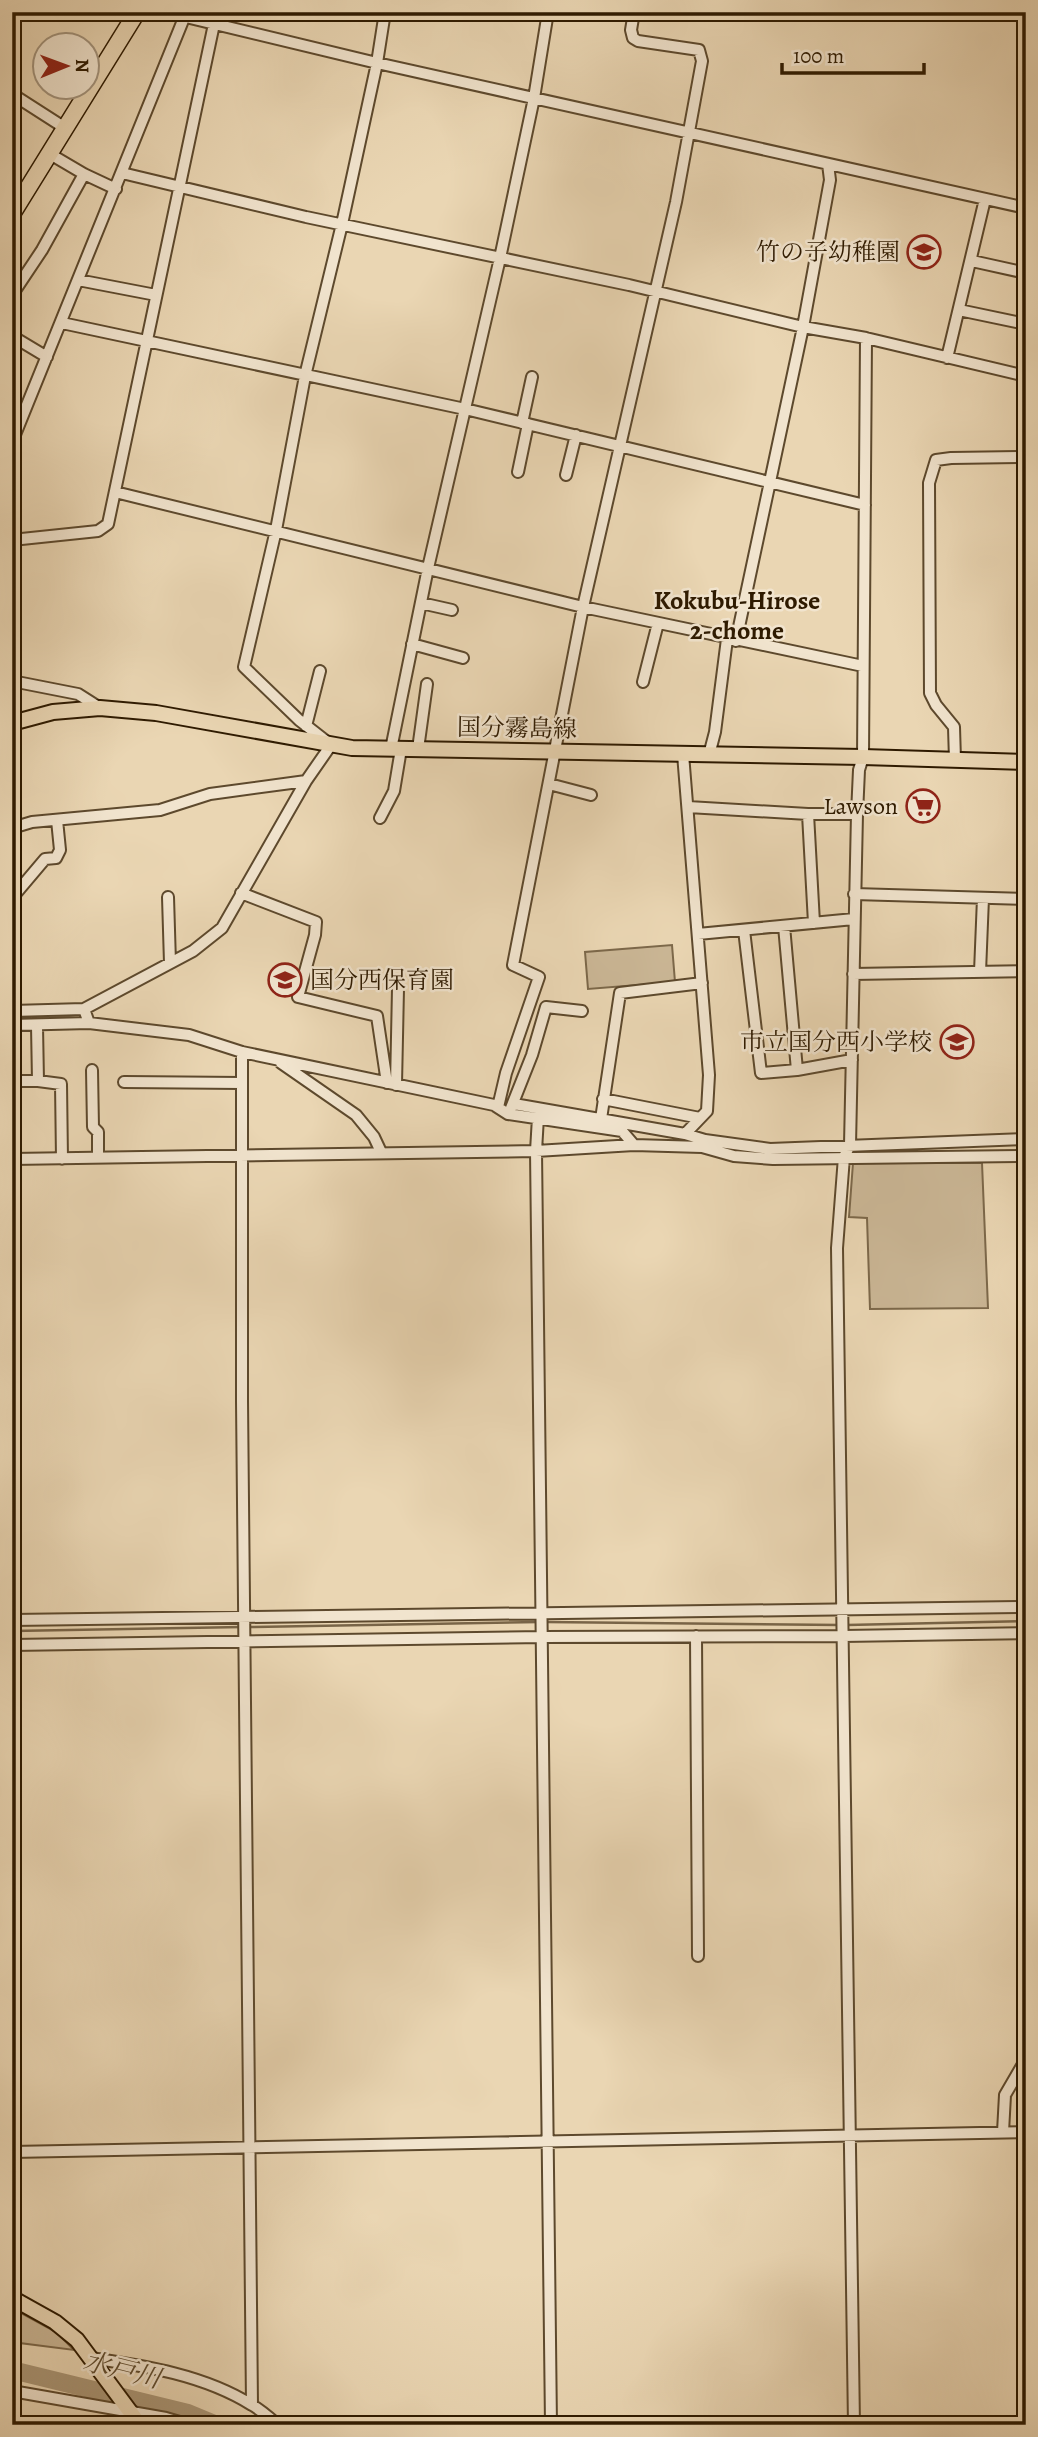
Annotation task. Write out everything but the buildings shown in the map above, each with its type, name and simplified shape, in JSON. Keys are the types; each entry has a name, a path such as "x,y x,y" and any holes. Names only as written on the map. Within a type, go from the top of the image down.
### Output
{"highway":[{"path":"12,214 137,12"}],"main road":[{"name":"国分霧島線","path":"12,723 53,712 100,708 156,713 331,745 396,749 1026,762"},
{"path":"12,2298 55,2322 77,2340 135,2421"}],"street":[{"path":"165,12 377,63 1026,208"},
{"path":"12,1011 84,1009 192,951 222,928 306,781 331,745 306,726 244,667 276,530 304,376 342,224 377,63 385,12"},
{"path":"380,818 394,791 396,749 412,645 500,258 534,98 548,12"},
{"path":"498,1107 506,1073 539,977 513,965 524,898 556,752 583,607 690,134 702,61 701,52 633,38 631,30 634,12"},
{"path":"12,442 185,15"},
{"path":"12,540 98,531 108,524 214,24"},
{"path":"12,94 65,128"},
{"path":"50,153 84,174 116,189"},
{"path":"736,641 803,327 830,180 828,164"},
{"path":"122,173 1026,376"},
{"path":"12,295 42,250 84,174"},
{"path":"947,358 985,199"},
{"path":"972,261 1026,273"},
{"path":"78,280 156,295"},
{"path":"960,310 1026,324"},
{"path":"62,323 465,409 865,505"},
{"path":"12,335 47,357"},
{"path":"854,2425 836,1248 844,1157 850,1144 854,894 859,770 863,757 866,338"},
{"path":"518,472 532,377"},
{"path":"566,475 576,435"},
{"path":"955,760 954,727 930,693 929,483 936,460 1026,457"},
{"path":"115,492 583,607 736,641"},
{"path":"421,603 452,610"},
{"path":"643,682 658,623"},
{"path":"709,755 715,732 727,639 863,666"},
{"path":"412,645 463,658"},
{"path":"306,726 320,671"},
{"path":"12,681 78,694 100,708"},
{"path":"418,749 427,684"},
{"path":"683,754 709,1075 707,1111 685,1134"},
{"path":"12,828 32,822 97,814 160,810 210,794 306,781"},
{"path":"549,784 591,795"},
{"path":"688,807 857,814"},
{"path":"808,814 814,923"},
{"path":"12,898 45,859 56,858 60,850 57,820"},
{"path":"241,893 316,922 298,997 377,1016 391,1084"},
{"path":"854,894 1026,899"},
{"path":"168,897 170,963"},
{"path":"981,972 983,898"},
{"path":"698,934 854,919"},
{"path":"784,926 797,1070"},
{"path":"744,930 761,1073 797,1070 852,1060"},
{"path":"853,974 1026,971"},
{"path":"601,1119 620,993 702,983"},
{"path":"391,1084 398,989"},
{"path":"511,1109 533,1055 546,1007 582,1011"},
{"path":"84,1009 89,1023"},
{"path":"12,1026 89,1023 189,1035 242,1052 498,1107 601,1119 623,1126 634,1145"},
{"path":"37,1026 38,1081"},
{"path":"242,1052 244,1640 252,2404"},
{"path":"267,1056 291,1068 356,1115 381,1152"},
{"path":"92,1070 93,1127 98,1132 98,1158"},
{"path":"12,1082 61,1084 62,1159"},
{"path":"124,1082 242,1083"},
{"path":"603,1099 700,1118"},
{"path":"511,1109 538,1117 685,1134 734,1156 773,1159 1026,1156"},
{"path":"538,1117 536,1151 551,2425"},
{"path":"12,1159 536,1151 703,1144 770,1149 1026,1139"},
{"path":"12,1620 244,1620 1026,1607"},
{"path":"12,1645 543,1635 1026,1633"},
{"path":"696,1636 698,1956"},
{"path":"1003,2132 1005,2095 1026,2059"},
{"path":"12,2152 1026,2132"},
{"path":"94,2361 145,2365 197,2379 252,2404 278,2425"},
{"path":"12,2391 135,2421 190,2425"}],"shaded area":[{"path":"672,945 675,982 588,989 585,952"},
{"path":"853,1163 982,1163 988,1308 870,1309 867,1218 849,1217"},
{"path":"12,2308 56,2332 74,2350 12,2342"}],"waterway":[{"path":"12,23 17,12"},
{"path":"847,1625 1026,1621"},
{"path":"249,1627 539,1622"},
{"path":"546,1622 840,1625"},
{"path":"12,1631 242,1627"},
{"name":"水戸川","path":"12,2370 188,2413 217,2425"}],"place":[{"name":"竹の子幼稚園","path":"924,252"},
{"name":"Lawson","path":"923,806"},
{"name":"国分西保育園","path":"285,980"},
{"name":"市立国分西小学校","path":"957,1042"}],"district":[{"name":"Kokubu-Hirose 2-chome","path":"737,615"}]}
